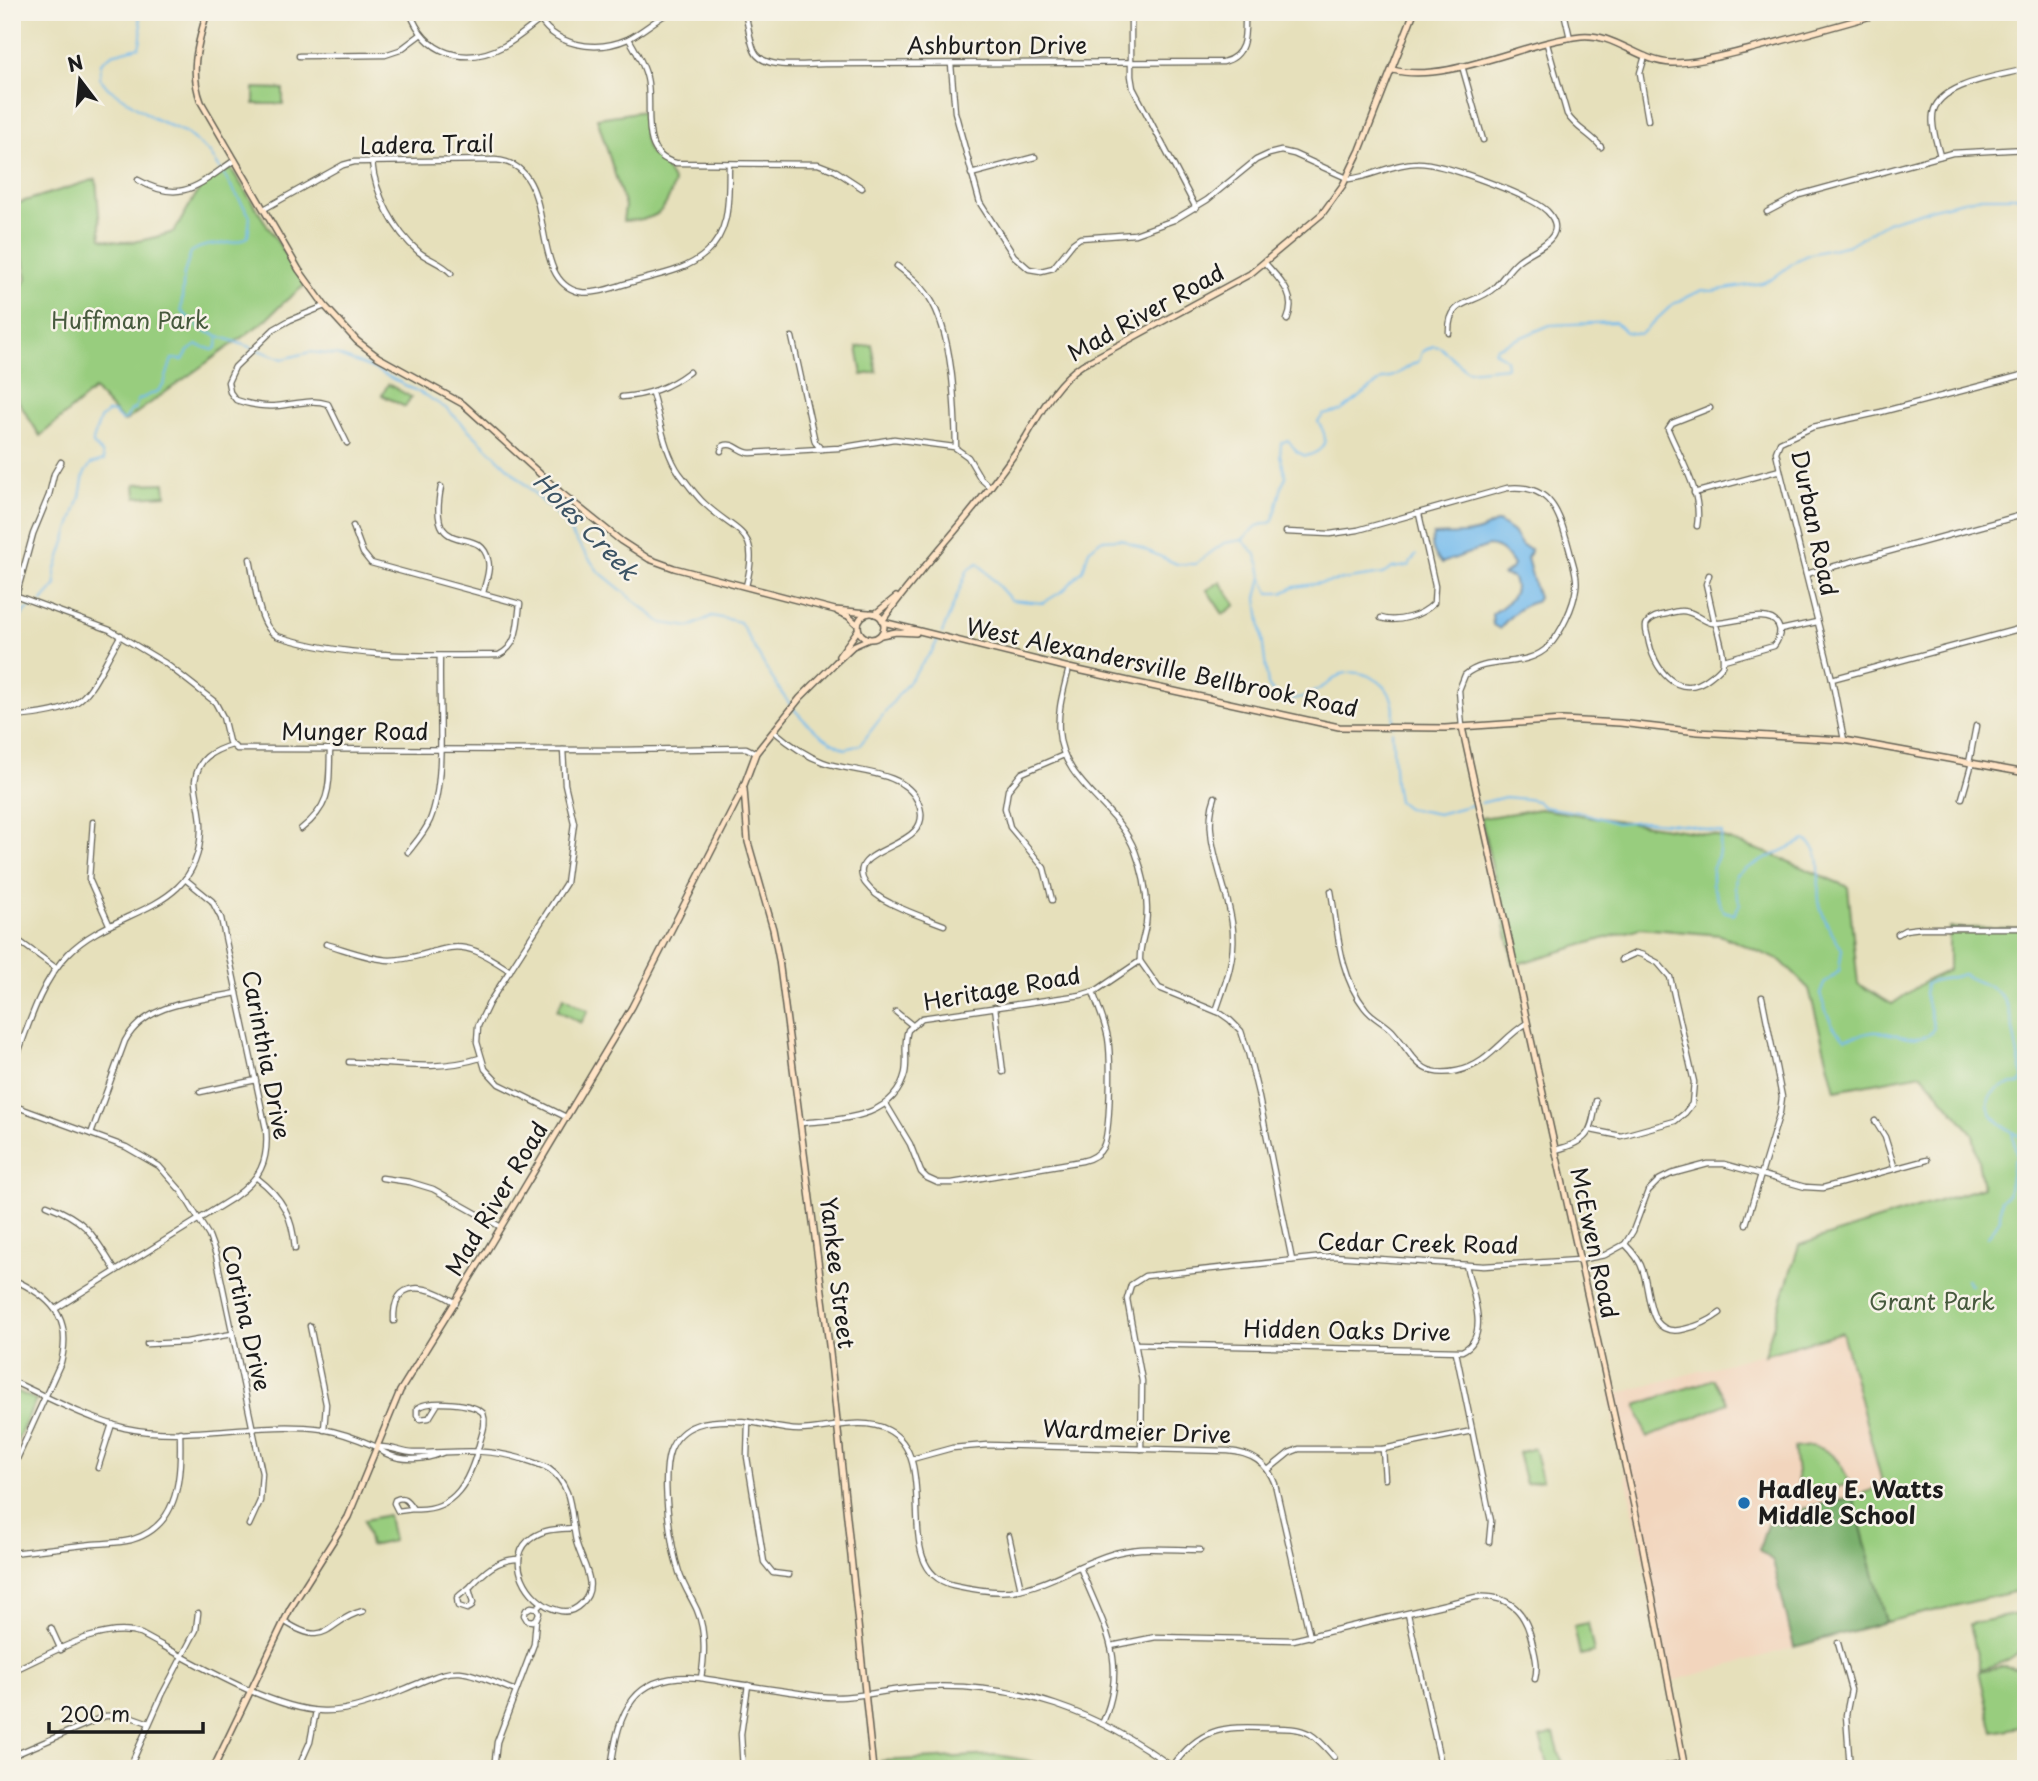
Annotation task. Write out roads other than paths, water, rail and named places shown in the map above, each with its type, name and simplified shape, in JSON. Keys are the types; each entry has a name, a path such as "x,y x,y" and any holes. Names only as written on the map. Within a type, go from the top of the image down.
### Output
{"street":[{"path":"207,12 195,56 195,83 208,114 299,270 325,306 366,349 447,393 473,411 540,475 629,547 658,563 835,610 872,613"},
{"path":"410,12 420,35 433,47 447,53 467,55 504,46 540,20"},
{"path":"536,12 552,32 577,45 601,46 629,39 653,20 670,12"},
{"name":"Ashburton Drive","path":"745,12 754,50 759,58 769,63 951,64 1228,61 1243,48 1245,12"},
{"path":"1130,12 1132,83 1196,208"},
{"name":"Mad River Road","path":"883,621 902,593 941,550 990,487 1054,390 1074,370 1233,285 1265,263 1322,214 1346,179 1393,70 1414,12"},
{"path":"1564,12 1570,38"},
{"path":"1393,70 1417,72 1462,65 1570,38 1590,36 1607,39 1645,56 1672,63 1707,59 1885,12"},
{"path":"299,56 385,55 400,50 420,35"},
{"path":"629,39 647,77 650,138 658,153 665,159 676,163 818,164 833,169 862,188"},
{"path":"1547,44 1567,114 1601,147"},
{"path":"1645,56 1640,73 1648,120"},
{"path":"951,64 955,112 971,174 985,213 1024,266 1041,271 1053,268 1073,243 1082,238 1135,234 1174,220 1196,208 1256,160 1275,152 1294,154 1346,179 1359,178 1408,163 1429,164 1529,200 1545,209 1555,226 1551,237 1520,259 1491,290 1458,306 1450,319 1449,333"},
{"path":"1462,65 1483,141"},
{"path":"1940,156 1932,121 1934,107 1940,98 1951,89 2026,69"},
{"path":"1767,212 1799,195 1940,156 1971,150 2026,149"},
{"path":"971,174 1035,157"},
{"path":"138,180 176,192 200,184 235,160"},
{"name":"Ladera Trail","path":"264,209 343,165 354,162 508,162 519,167 532,186 556,275 569,288 583,293 603,290 683,267 705,254 718,238 726,219 729,164"},
{"path":"372,162 373,179 378,191 405,238 421,254 451,273"},
{"path":"1265,263 1290,295 1291,308 1287,320"},
{"path":"897,266 917,282 931,300 937,314 954,387 956,448"},
{"path":"325,306 274,328 235,367 229,377 229,388 233,397 248,403 274,407 306,401 324,402 332,409 347,443"},
{"path":"792,337 815,442 821,449"},
{"path":"622,397 652,393 671,385 690,372"},
{"name":"Durban Road","path":"1844,740 1832,679 1776,452 1780,442 1813,427 1881,412 2026,373"},
{"path":"652,393 671,457 680,474 706,505 734,524 746,539 751,561 746,586"},
{"path":"1697,526 1698,512 1694,493 1668,429 1672,423 1710,408"},
{"path":"721,451 723,446 732,444 746,453 856,446 894,439 956,448 968,457 981,479 990,487"},
{"path":"12,1070 39,999 56,968 80,942 109,924 156,905 185,879 198,853 201,833 196,773 200,763 209,754 232,745 219,710 210,697 165,663 121,635 14,595 33,534 56,469 61,462"},
{"path":"1694,493 1780,470"},
{"path":"441,487 437,514 443,529 455,537 477,544 487,556 488,569 483,593"},
{"path":"1286,532 1341,533 1507,488 1537,492 1550,501 1558,512 1576,574 1574,599 1549,646 1532,657 1477,668 1465,675 1460,690 1462,727"},
{"path":"1381,618 1396,620 1408,617 1434,603 1435,586 1419,513"},
{"path":"1806,574 2026,514"},
{"path":"250,559 263,621 269,631 277,636 355,653 440,656 499,655 514,643 520,604 371,564 363,553 352,526"},
{"path":"1709,575 1706,584 1715,623 1724,660 1720,669 1697,685 1672,681 1655,663 1646,627 1648,621 1654,618 1684,611 1715,623 1767,616 1774,620 1780,630 1777,643 1771,648 1724,660"},
{"name":"Mad River Road","path":"872,613 902,593"},
{"path":"835,610 858,628 862,636 869,639"},
{"path":"858,628 862,616 872,613"},
{"name":"West Alexandersville Bellbrook Road","path":"872,613 883,621 956,642 1326,725 1378,729 1567,720 1620,723 1688,731 1844,740 2026,773"},
{"path":"881,635 883,621"},
{"path":"1780,630 1818,622"},
{"path":"1832,679 2026,627"},
{"name":"Mad River Road","path":"836,662 858,628"},
{"name":"West Alexandersville Bellbrook Road","path":"869,639 896,632 919,632"},
{"path":"12,717 54,713 77,703 94,685 121,635"},
{"name":"Mad River Road","path":"213,1769 284,1621 338,1536 355,1503 383,1428 404,1384 456,1303 619,1029 656,962 744,785 756,753 800,698 856,644 869,639"},
{"path":"408,852 427,825 435,805 440,750 440,656"},
{"path":"1069,668 1059,722 1063,755 1083,783 1121,825 1135,850 1144,881 1147,906 1140,961 1159,988 1216,1011 1237,1027 1248,1052 1292,1260"},
{"path":"1962,798 1976,726"},
{"name":"McEwen Road","path":"1462,727 1640,1533 1685,1765"},
{"path":"773,730 797,750 809,756 888,778 903,785 914,795 921,810 920,825 912,835 870,857 862,869 863,878 869,888 884,900 944,925"},
{"name":"Munger Road","path":"232,745 240,749 330,750 746,748 756,753"},
{"path":"301,830 315,819 327,798 330,750"},
{"path":"563,750 565,784 574,823 567,877 563,889 481,1017 477,1034 480,1058 488,1073 499,1084 566,1117"},
{"path":"1052,900 1044,868 1010,827 1005,807 1008,790 1022,773 1063,755"},
{"name":"Yankee Street","path":"744,785 748,842 779,960 801,1123 838,1427 873,1769"},
{"path":"1215,797 1211,811 1213,838 1232,919 1234,949 1216,1011"},
{"path":"93,822 89,879 109,924"},
{"name":"Carinthia Drive","path":"185,879 206,895 219,912 267,1138 266,1156 257,1178"},
{"path":"1331,891 1344,967 1355,993 1372,1016 1394,1032 1412,1059 1422,1066 1443,1073 1474,1066 1527,1023"},
{"path":"1898,934 1905,930 1921,928 2026,928"},
{"path":"12,936 56,968"},
{"path":"326,944 389,960 415,958 451,947 468,948 510,971"},
{"path":"1591,1130 1621,1136 1669,1124 1685,1113 1694,1096 1694,1082 1670,977 1661,966 1643,955 1636,954 1621,960"},
{"name":"Heritage Road","path":"886,1104 904,1075 906,1034 912,1025 928,1016 1093,992 1140,961"},
{"path":"801,1123 864,1114 886,1104 910,1144 921,1172 939,1183 1093,1158 1102,1150 1107,1133 1109,1048 1093,992"},
{"path":"91,1134 125,1041 139,1022 162,1009 237,993"},
{"path":"1746,1224 1780,1112 1782,1097 1762,997"},
{"path":"995,1007 1003,1072"},
{"path":"896,1012 912,1025"},
{"path":"349,1062 437,1067 480,1058"},
{"path":"200,1092 256,1080"},
{"path":"1555,1150 1576,1144 1591,1130 1596,1101"},
{"name":"Cortina Drive","path":"12,1105 135,1151 159,1166 182,1192 199,1219 216,1255 262,1481 260,1501 249,1525"},
{"path":"1875,1121 1885,1137 1895,1169"},
{"path":"1720,1313 1700,1325 1677,1331 1662,1328 1654,1317 1641,1265 1625,1244 1633,1231 1645,1197 1653,1186 1665,1177 1708,1164 1718,1164 1805,1187 1823,1188 1927,1160"},
{"path":"55,1309 233,1198 257,1178 284,1204 292,1222 295,1249"},
{"path":"382,1178 433,1189 501,1227"},
{"path":"47,1205 69,1214 83,1224 115,1270"},
{"name":"Cedar Creek Road","path":"1141,1449 1142,1381 1127,1300 1128,1289 1138,1279 1151,1274 1348,1256 1507,1266 1579,1260 1605,1255 1625,1244"},
{"name":"Hidden Oaks Drive","path":"1136,1344 1456,1352 1473,1344 1479,1330 1466,1265"},
{"path":"12,1279 38,1292 55,1309 64,1329 65,1345 61,1362 12,1470"},
{"path":"394,1321 398,1299 413,1289 428,1288 456,1303"},
{"path":"310,1326 326,1404 324,1430"},
{"path":"147,1344 186,1342 232,1334"},
{"path":"1456,1352 1491,1521 1489,1542"},
{"path":"12,1381 112,1424 138,1430 180,1432 299,1427 347,1435 378,1447 387,1446 412,1453 478,1450 500,1452 542,1465 563,1484 570,1498 578,1548 590,1577 589,1593 582,1604 568,1611 552,1609 542,1603 522,1579 519,1559 526,1543 534,1536 549,1530 574,1528"},
{"path":"414,1509 435,1506 458,1492 472,1473 485,1427 485,1416 481,1410 470,1405 437,1405 420,1405 417,1415 425,1420 429,1418 437,1405"},
{"path":"701,1678 705,1652 702,1628 698,1612 676,1563 667,1502 668,1459 679,1437 694,1425 713,1421 748,1422 791,1430 868,1424 888,1430 903,1442 912,1459 921,1548 930,1570 940,1579 952,1584 993,1591 1021,1589 1110,1555 1132,1550 1200,1550"},
{"path":"748,1422 747,1457 764,1562 773,1573 789,1575"},
{"path":"98,1468 112,1424"},
{"path":"1310,1637 1275,1484 1268,1469 1298,1449 1383,1449 1472,1431"},
{"path":"12,1553 124,1541 150,1531 165,1517 174,1501 180,1473 180,1432"},
{"name":"Wardmeier Drive","path":"912,1459 953,1448 988,1445 1141,1449 1238,1452 1252,1457 1268,1469"},
{"path":"1383,1449 1385,1479"},
{"path":"1009,1536 1021,1589"},
{"path":"469,1589 473,1603 471,1607 458,1606 457,1598 496,1564 519,1559"},
{"path":"1080,1567 1111,1646 1115,1666 1115,1685 1102,1722"},
{"path":"1111,1646 1156,1637 1285,1640 1310,1637 1476,1597 1490,1597 1503,1600 1516,1608 1528,1623 1537,1662 1535,1679"},
{"path":"536,1620 528,1621 524,1615 528,1608 537,1608 542,1603"},
{"path":"494,1769 497,1742 534,1644 539,1613 537,1608"},
{"path":"284,1621 303,1632 317,1634 328,1631 351,1615 363,1611"},
{"path":"129,1769 196,1630 198,1613"},
{"path":"1408,1614 1441,1769"},
{"path":"51,1628 61,1650"},
{"path":"12,1671 100,1633 125,1630 142,1634 287,1705 316,1710 333,1711 361,1706 452,1672 467,1673 516,1691"},
{"path":"1838,1643 1851,1690 1846,1716 1850,1769"},
{"path":"611,1769 618,1724 626,1709 649,1686 681,1677 829,1697 923,1687 992,1690 1054,1703 1102,1722 1173,1768 1194,1741 1211,1731 1227,1727 1299,1730 1313,1736 1334,1757"},
{"path":"743,1769 741,1734 748,1685"},
{"path":"298,1769 310,1742 316,1710"},
{"path":"12,1756 105,1716 126,1715 149,1723"},
{"path":"1653,1769 1685,1765"}],"water":[{"path":"1499,522 1513,532 1522,546 1531,549 1527,558 1538,598 1515,612 1500,629 1493,625 1492,614 1511,599 1515,589 1512,577 1503,575 1513,565 1508,558 1500,550 1488,546 1442,563 1432,547 1433,535 1472,533"}],"waterway":[{"name":"Holes Creek","path":"137,12 141,30 139,47 112,54 101,63 100,78 108,88 153,118 186,133 210,153 250,216 248,237 191,252 184,274 181,311 202,330 283,359 310,352 336,355 372,368 447,409 559,517 598,571 662,623 690,627 712,616 740,622 771,677 795,711 810,726 845,749 860,745 939,638"},
{"path":"1242,540 1257,526 1272,522 1286,477 1280,455 1281,443 1288,440 1297,452 1306,456 1318,451 1325,439 1318,422 1323,415 1341,411 1383,379 1419,361 1422,352 1433,346 1440,347 1467,371 1507,367 1506,359 1494,351 1496,348 1550,325 1615,322 1625,332 1641,334 1673,304 1702,290 1712,291 1762,283 1772,279 1797,260 1810,254 1849,245 1887,222 1981,197 2026,197"},
{"path":"42,601 56,585 55,572 80,497 84,474 91,464 104,460 102,453 93,444 100,419 108,412 114,413 122,421 126,419 130,411 135,409 138,400 158,391 164,384 172,359 183,360 188,351 197,345 213,350 217,347 218,338"},
{"name":"Holes Creek","path":"942,633 968,569 978,563 1011,600 1043,603 1064,590 1083,570 1089,550 1101,540 1121,539 1177,564 1195,564 1224,543 1242,540 1255,553 1260,566 1262,577 1257,598 1268,685 1273,692 1280,697 1294,699 1317,690 1342,674 1366,675 1381,683 1391,696 1394,709 1393,726"},
{"path":"1262,577 1269,593 1282,593 1294,587 1383,574 1392,568 1408,566 1416,555"},
{"path":"12,624 18,624 24,612 33,606"},
{"path":"1392,731 1398,801 1407,808 1438,814 1476,804"},
{"path":"1481,803 1505,797 1527,799 1537,801 1544,807 1584,813 1616,823 1645,821 1689,825 1722,833 1718,856 1712,869 1712,884 1723,911 1734,914 1740,904 1735,888 1736,875 1805,840 1812,845 1818,858 1818,892 1822,913 1842,949 1839,971 1824,984 1820,994 1836,1029 1845,1039 1874,1032 1921,1038 1934,1028 1925,994 1926,984 1963,974 1993,989 2006,1004 2024,1077 2019,1084 2005,1086 1993,1093 1988,1103 1989,1110 2001,1124 2026,1140"},
{"path":"1988,1237 2000,1219 2001,1200 2008,1195 2014,1161 2017,1158 2012,1132"},
{"path":"1966,1279 1971,1285"}],"place":[{"name":"Hadley E. Watts Middle School","path":"1744,1503"}],"park label":[{"name":"Huffman Park","path":"130,321"},
{"name":"Grant Park","path":"1932,1302"}]}
